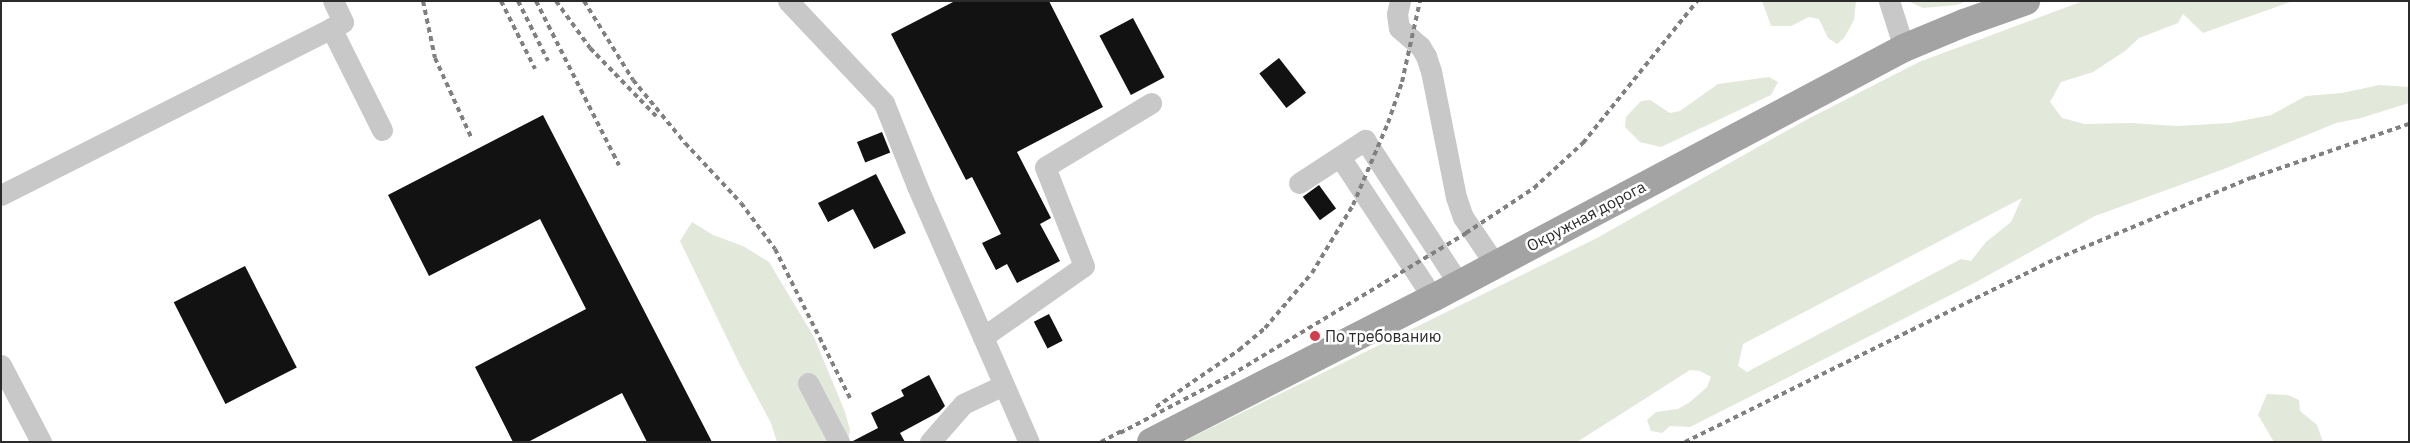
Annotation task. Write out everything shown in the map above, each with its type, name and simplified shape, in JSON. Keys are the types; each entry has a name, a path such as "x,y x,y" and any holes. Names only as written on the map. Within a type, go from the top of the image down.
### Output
{"main road":[{"name":"Окружная дорога","path":"1150,442 1433,298 1904,48 1964,23 2026,1"}],"street":[{"path":"1,195 343,22 333,1"},
{"path":"788,1 884,104 1029,442"},
{"path":"1400,1 1397,14 1399,28 1420,46 1431,71 1461,211 1495,264"},
{"path":"1889,1 1904,48"},
{"path":"331,28 382,130"},
{"path":"983,337 1084,266 1045,167 1151,103"},
{"path":"1299,183 1365,140 1459,284"},
{"path":"1340,157 1433,298"},
{"path":"1,365 41,442"},
{"path":"808,383 839,442"},
{"path":"930,442 963,404 1004,385"}],"shaded area":[{"path":"1762,1 1856,1 1854,20 1844,38 1837,44 1828,38 1819,19 1809,17 1791,26 1771,26"},
{"path":"1908,1 1966,1 1957,5 1923,8"},
{"path":"2083,1 2293,1 2203,33 2183,14 2178,23 2139,38 2125,51 2093,72 2061,82 2050,102 2062,118 2085,124 2131,123 2177,126 2230,123 2271,115 2306,96 2342,93 2379,85 2409,87 2409,103 2361,118 2336,123 2224,169 2095,216 1978,281 1690,427 1670,426 1662,433 1651,431 1647,420 1656,412 1678,409 1690,402 1707,387 1711,377 1700,371 1690,370 1577,442 1182,442 1597,238 1804,121 1919,62","holes":["2022,198 2011,222 1986,242 1971,261 1961,259 1747,372 1738,366 1743,344"]},
{"path":"1769,77 1778,82 1771,95 1661,147 1640,142 1625,127 1626,117 1641,101 1650,100 1670,113 1680,111 1718,84"},
{"path":"692,222 713,235 743,246 769,262 814,337 845,412 850,430 848,442 777,442 771,423 741,367 680,241"},
{"path":"2267,394 2288,395 2299,400 2300,411 2317,425 2323,442 2274,442 2258,415"}],"building":[{"path":"955,1 1049,1 1103,107 1017,152 1051,218 1040,224 1060,261 1017,283 1007,264 996,270 982,243 1001,234 972,177 966,180 891,34"},
{"path":"1133,18 1164,77 1131,95 1099,36"},
{"path":"1279,58 1306,93 1286,108 1259,73"},
{"path":"543,115 712,442 647,442 622,393 528,442 513,442 475,367 586,309 540,219 429,276 388,195"},
{"path":"882,132 890,152 865,163 857,142"},
{"path":"876,174 906,233 874,249 853,209 828,222 818,203"},
{"path":"1319,185 1336,208 1320,220 1303,197"},
{"path":"245,266 297,368 225,404 174,302"},
{"path":"1049,314 1063,341 1047,348 1034,322"},
{"path":"929,375 945,406 939,412 900,433 905,442 851,442 878,428 871,413 904,396 901,390"}],"railway":[{"path":"423,1 435,58 471,137"},
{"path":"501,1 535,69"},
{"path":"518,1 548,61"},
{"path":"536,1 619,165"},
{"path":"556,1 590,48 656,116"},
{"path":"584,1 633,80 685,143 741,203 775,249 850,398"},
{"path":"1156,407 1239,350 1265,328 1312,273 1353,205 1388,123 1402,82 1420,1"},
{"path":"1120,433 1231,375 1466,233 1534,188 1583,143 1697,1"},
{"path":"1685,442 2056,259 2251,178 2409,124"},
{"path":"1101,442 1125,429"}],"place":[{"name":"По требованию","path":"1315,336"}]}
